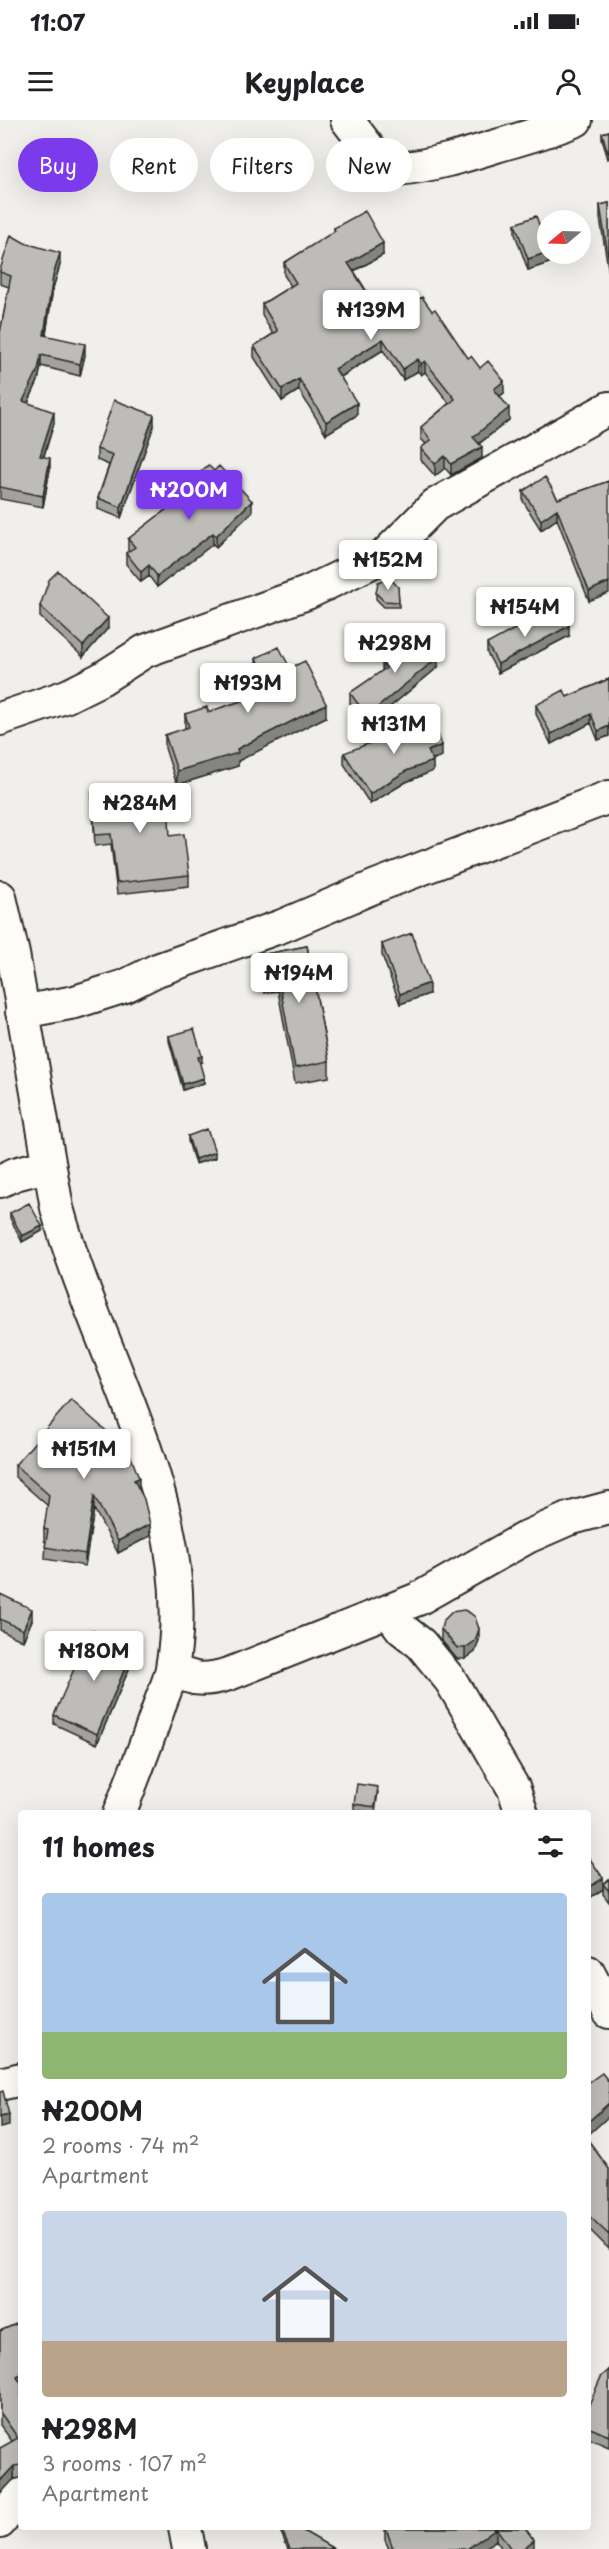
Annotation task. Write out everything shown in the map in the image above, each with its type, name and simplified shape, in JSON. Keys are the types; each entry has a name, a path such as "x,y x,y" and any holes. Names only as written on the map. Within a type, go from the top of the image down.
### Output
{"street":[{"path":"347,120 371,151 397,169 442,161 483,150 556,129 576,120"},
{"path":"0,719 84,687 145,651 307,593 384,556 435,505 609,408"},
{"path":"22,1012 75,1002 125,986 157,970 282,926 376,886 609,797"},
{"path":"0,897 13,954 49,1165 68,1250 150,1465 165,1517 174,1571 176,1621 172,1669 120,1810"},
{"path":"0,1181 15,1174 49,1165"},
{"path":"172,1669 188,1678 207,1681 389,1612 418,1599 527,1537 568,1519 609,1508"},
{"path":"389,1612 402,1629 421,1644 451,1681 503,1770 520,1810"},
{"path":"591,1978 609,2012"},
{"path":"0,2084 18,2080"},
{"path":"0,2522 18,2499"},
{"path":"185,2530 189,2549"}],"building":[{"path":"609,131 609,153 608,153 602,133"},
{"path":"609,203 609,261 600,205"},
{"path":"365,211 383,243 348,263 385,321 422,297 432,311 435,309 468,358 471,356 480,368 488,361 504,381 494,389 509,408 473,437 482,447 451,464 445,456 435,464 421,448 431,440 421,427 455,399 425,361 421,364 418,359 403,369 383,339 335,369 357,403 326,422 299,379 282,389 254,346 278,331 262,304 296,283 284,263 335,231 334,228"},
{"path":"536,216 537,256 528,259 515,224"},
{"path":"11,235 25,243 60,253 53,276 44,335 85,344 80,364 41,355 38,370 23,401 54,412 40,456 50,458 43,496 0,487 0,333 11,276 0,270"},
{"path":"114,400 154,415 121,507 98,498 113,455 97,449"},
{"path":"208,465 214,471 219,466 252,501 216,536 213,533 157,576 149,565 141,572 126,553 135,547 128,539 194,488 190,483"},
{"path":"545,477 558,499 609,481 609,582 589,591 557,509 541,520 523,491"},
{"path":"58,571 108,618 83,646 40,606 49,580"},
{"path":"390,578 398,587 399,602 384,601 376,593 378,582"},
{"path":"564,615 569,626 498,664 487,644 522,625 524,628"},
{"path":"418,633 438,657 367,716 350,693 386,668 382,663"},
{"path":"279,647 290,668 305,661 326,704 237,749 238,753 177,771 165,735 189,727 185,714 207,707 208,712 253,697 249,688 266,679 256,658"},
{"path":"609,679 609,726 598,731 591,714 551,734 536,705 564,690 567,697"},
{"path":"432,719 442,745 428,751 433,761 406,771 370,794 344,753"},
{"path":"167,788 170,836 184,834 189,875 117,883 111,834 95,835 92,793"},
{"path":"412,933 429,983 400,994 382,944"},
{"path":"307,946 329,1061 295,1068 278,975 264,978 260,955"},
{"path":"194,1029 202,1056 198,1057 204,1078 183,1084 169,1036"},
{"path":"207,1129 215,1152 195,1159 188,1136"},
{"path":"29,1203 42,1226 22,1236 10,1213"},
{"path":"71,1400 120,1443 125,1441 139,1478 134,1480 144,1499 150,1524 118,1541 94,1496 85,1554 45,1547 48,1530 44,1529 49,1495 15,1465"},
{"path":"0,1594 32,1609 23,1630 0,1619"},
{"path":"464,1610 475,1617 479,1629 475,1641 465,1648 457,1648 441,1629 443,1621 452,1612"},
{"path":"91,1630 134,1647 97,1734 54,1715"},
{"path":"357,1784 378,1787 375,1807 354,1804"},
{"path":"591,1860 603,1878 591,1886"},
{"path":"609,1879 609,1891 603,1884"},
{"path":"602,2073 609,2082 609,2103 591,2119 591,2081"},
{"path":"3,2091 9,2115 0,2117 0,2092"},
{"path":"591,2144 609,2169 609,2235 591,2218"},
{"path":"18,2323 18,2438 0,2412 0,2331"},
{"path":"609,2370 609,2436 591,2428 591,2400 601,2377"},
{"path":"18,2438 18,2465 14,2466 0,2481 0,2448"},
{"path":"282,2530 301,2530 334,2549 290,2549"},
{"path":"387,2530 493,2530 467,2549 393,2549"},
{"path":"497,2530 526,2530 534,2540 522,2549 511,2549"}]}
